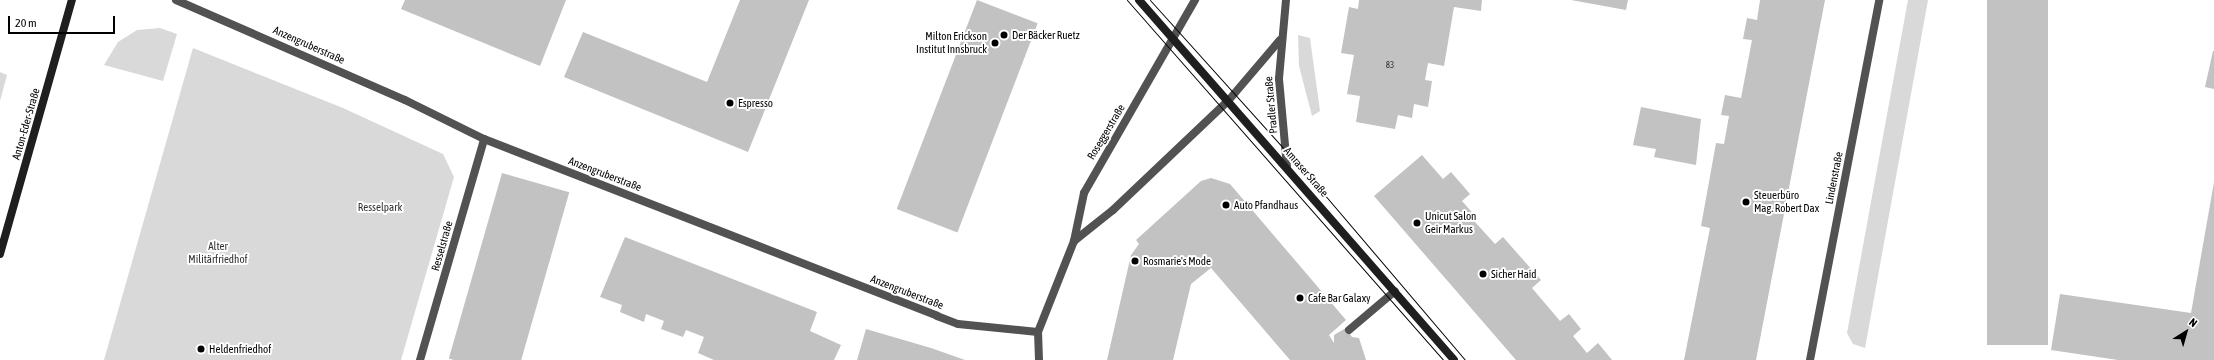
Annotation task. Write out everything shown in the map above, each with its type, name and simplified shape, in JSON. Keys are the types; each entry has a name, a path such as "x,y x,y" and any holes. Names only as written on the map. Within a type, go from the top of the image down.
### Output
{"street":[{"name":"Anton-Eder-Straße","path":"0,254 72,0"},
{"name":"Anzengruberstraße","path":"176,0 405,100 484,139 958,324 1038,332"},
{"name":"Amraser Straße","path":"1139,0 1173,40 1288,167 1454,360"},
{"path":"1173,40 1195,0"},
{"name":"Pradler Straße","path":"1286,0 1280,40 1279,79 1288,167"},
{"name":"Lindenstraße","path":"1811,360 1879,0"},
{"name":"Roseggerstraße","path":"1039,360 1038,332 1074,241 1084,193 1173,40"},
{"name":"Pradler Straße","path":"1228,101 1280,40"},
{"name":"Roseggerstraße","path":"1074,241 1113,210 1228,101"},
{"name":"Resselstraße","path":"420,360 484,139"},
{"path":"1349,330 1395,291"}],"green space":[{"path":"1908,0 1928,0 1865,348 1853,344 1847,333"},
{"path":"160,28 177,34 163,81 104,65 118,42 137,30"},
{"path":"1298,35 1310,38 1320,111 1312,116 1299,66"},
{"name":"Alter Militärfriedhof","path":"193,48 343,108 443,154 454,177 401,360 104,360"},
{"path":"0,72 7,75 0,101"}],"building":[{"path":"405,0 566,0 540,66 401,9"},
{"path":"740,0 809,0 748,152 564,77 583,32 707,82"},
{"path":"977,0 1038,23 957,232 897,209"},
{"path":"1359,0 1482,0 1481,11 1454,7 1444,66 1428,63 1425,80 1432,81 1428,107 1414,104 1412,118 1398,115 1395,129 1356,122 1360,96 1347,94 1354,55 1341,53 1349,7 1358,9"},
{"path":"1571,0 1628,0 1626,10"},
{"path":"1760,0 1825,0 1756,360 1684,360 1710,228 1701,226 1716,143 1724,144 1729,116 1721,115 1725,95 1741,98 1752,40 1743,39 1747,18 1757,20"},
{"path":"1987,0 2048,0 2048,345 1987,345"},
{"path":"2214,51 2214,89 2205,87"},
{"path":"1641,107 1701,119 1696,165 1654,157 1656,149 1633,145"},
{"path":"1422,155 1443,179 1451,172 1470,194 1462,201 1478,219 1475,222 1495,244 1503,237 1541,280 1532,288 1560,321 1569,314 1581,329 1573,336 1587,353 1598,343 1612,360 1516,360 1374,196"},
{"path":"502,173 569,192 521,360 454,360 449,359"},
{"path":"1211,178 1230,184 1346,320 1329,335 1334,343 1334,335 1346,328 1352,337 1359,338 1366,360 1290,360 1211,268 1191,284 1173,360 1107,360 1131,255 1139,244 1136,240 1201,181"},
{"path":"2214,182 2214,360 2118,360 2051,350 2060,294 2191,313"},
{"path":"625,237 817,312 810,331 841,345 834,360 714,360 698,353 704,337 686,330 683,337 661,329 664,321 646,314 644,322 620,312 622,305 600,297"},
{"path":"866,329 931,348 965,360 857,360"}],"tram line":[{"path":"1127,0 1443,360"},
{"path":"1150,0 1312,180 1465,360"}],"place":[{"name":"Der Bäcker Ruetz","path":"1004,35"},
{"name":"Milton Erickson Institut Innsbruck","path":"995,43"},
{"name":"Espresso","path":"730,103"},
{"name":"Steuerbüro Mag. Robert Dax","path":"1746,202"},
{"name":"Auto Pfandhaus","path":"1226,205"},
{"name":"Unicut Salon Geir Markus","path":"1417,223"},
{"name":"Rosmarie's Mode","path":"1135,261"},
{"name":"Sicher Haid","path":"1483,274"},
{"name":"Cafe Bar Galaxy","path":"1300,298"},
{"name":"Heldenfriedhof","path":"201,349"}],"park label":[{"name":"Resselpark","path":"380,207"}]}
